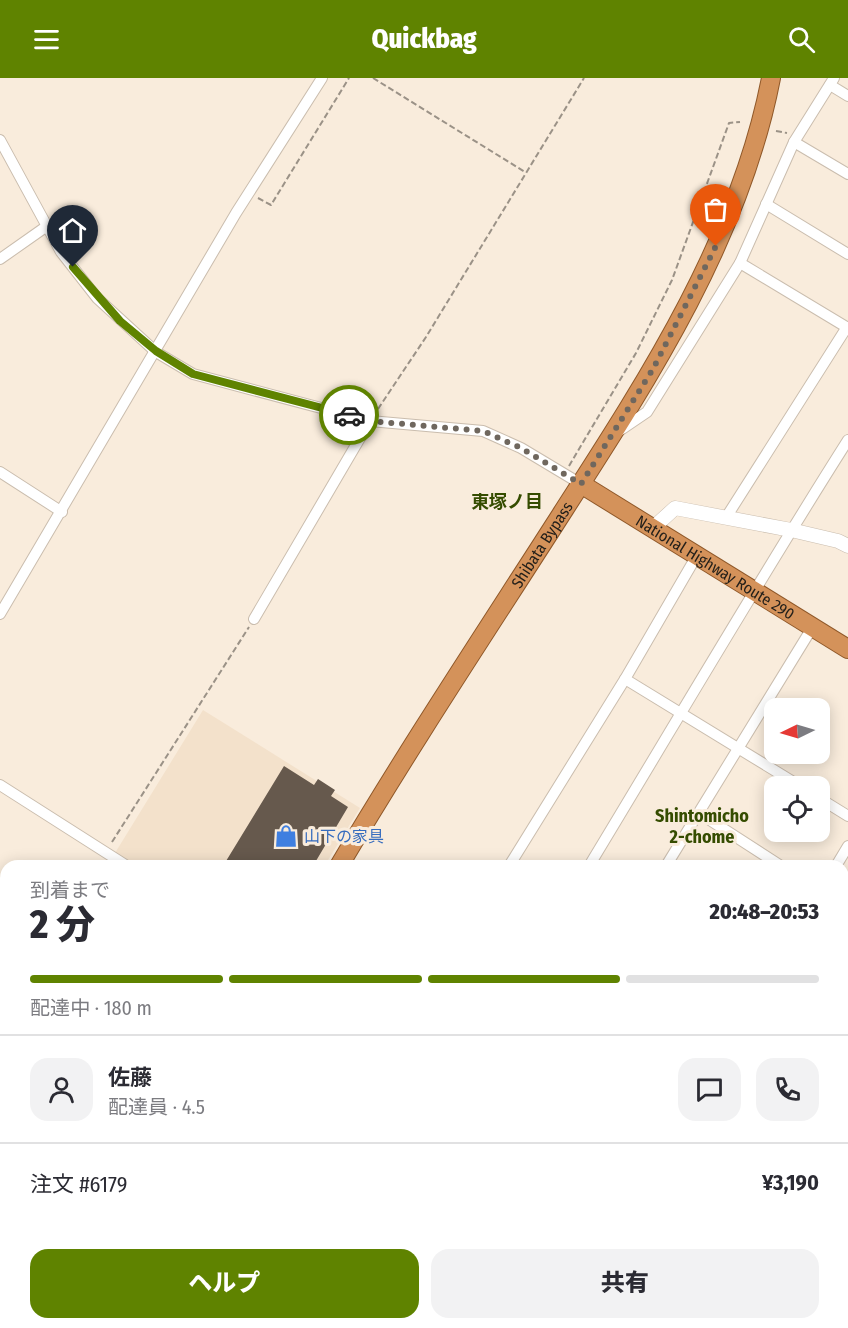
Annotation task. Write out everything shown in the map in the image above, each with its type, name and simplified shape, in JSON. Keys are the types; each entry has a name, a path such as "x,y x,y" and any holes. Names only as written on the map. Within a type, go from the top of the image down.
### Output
{"highway":[{"name":"Shibata Bypass","path":"343,860 614,434 674,330 716,246 746,166 771,78"},
{"name":"National Highway Route 290","path":"581,484 848,649"}],"street":[{"path":"0,614 321,78"},
{"path":"614,434 647,412 740,263 794,142 832,82 848,96"},
{"path":"0,140 61,252 97,298 156,351 193,374 370,421 483,431 521,448 581,484"},
{"path":"794,142 848,174"},
{"path":"766,204 848,254"},
{"path":"0,259 47,226"},
{"path":"727,516 847,328 740,263"},
{"path":"254,620 370,421"},
{"path":"593,860 791,530 848,440"},
{"path":"0,472 62,512"},
{"path":"653,528 675,508 727,516 791,530 838,541 848,546"},
{"path":"513,860 625,680 696,556"},
{"path":"670,860 812,628"},
{"path":"625,680 784,776"},
{"path":"0,785 119,860"},
{"path":"830,805 848,816"},
{"path":"699,813 772,860"},
{"path":"840,860 848,846"},
{"path":"761,860 764,855"}],"path":[{"path":"250,194 270,205 349,78"},
{"path":"373,78 525,172"},
{"path":"370,421 426,338 584,78"},
{"path":"564,474 636,353 672,280 729,123 740,122"},
{"path":"106,852 254,620"}],"shaded area":[{"path":"203,710 360,808 328,860 126,860 115,853"}],"building":[{"name":"山下の家具","path":"284,766 314,785 318,779 335,790 331,796 348,807 317,860 227,860"}],"way so far":[{"path":"349,415 370,421 483,431 521,448 581,484 653,369 716,246"}],"place":[{"name":"山下の家具","path":"286,836"}],"district":[{"name":"東塚ノ目","path":"507,502"},
{"name":"Shintomicho 2-chome","path":"702,826"}],"route":[{"path":"73,267 97,298 120,321 156,351 193,374 349,415"}]}
